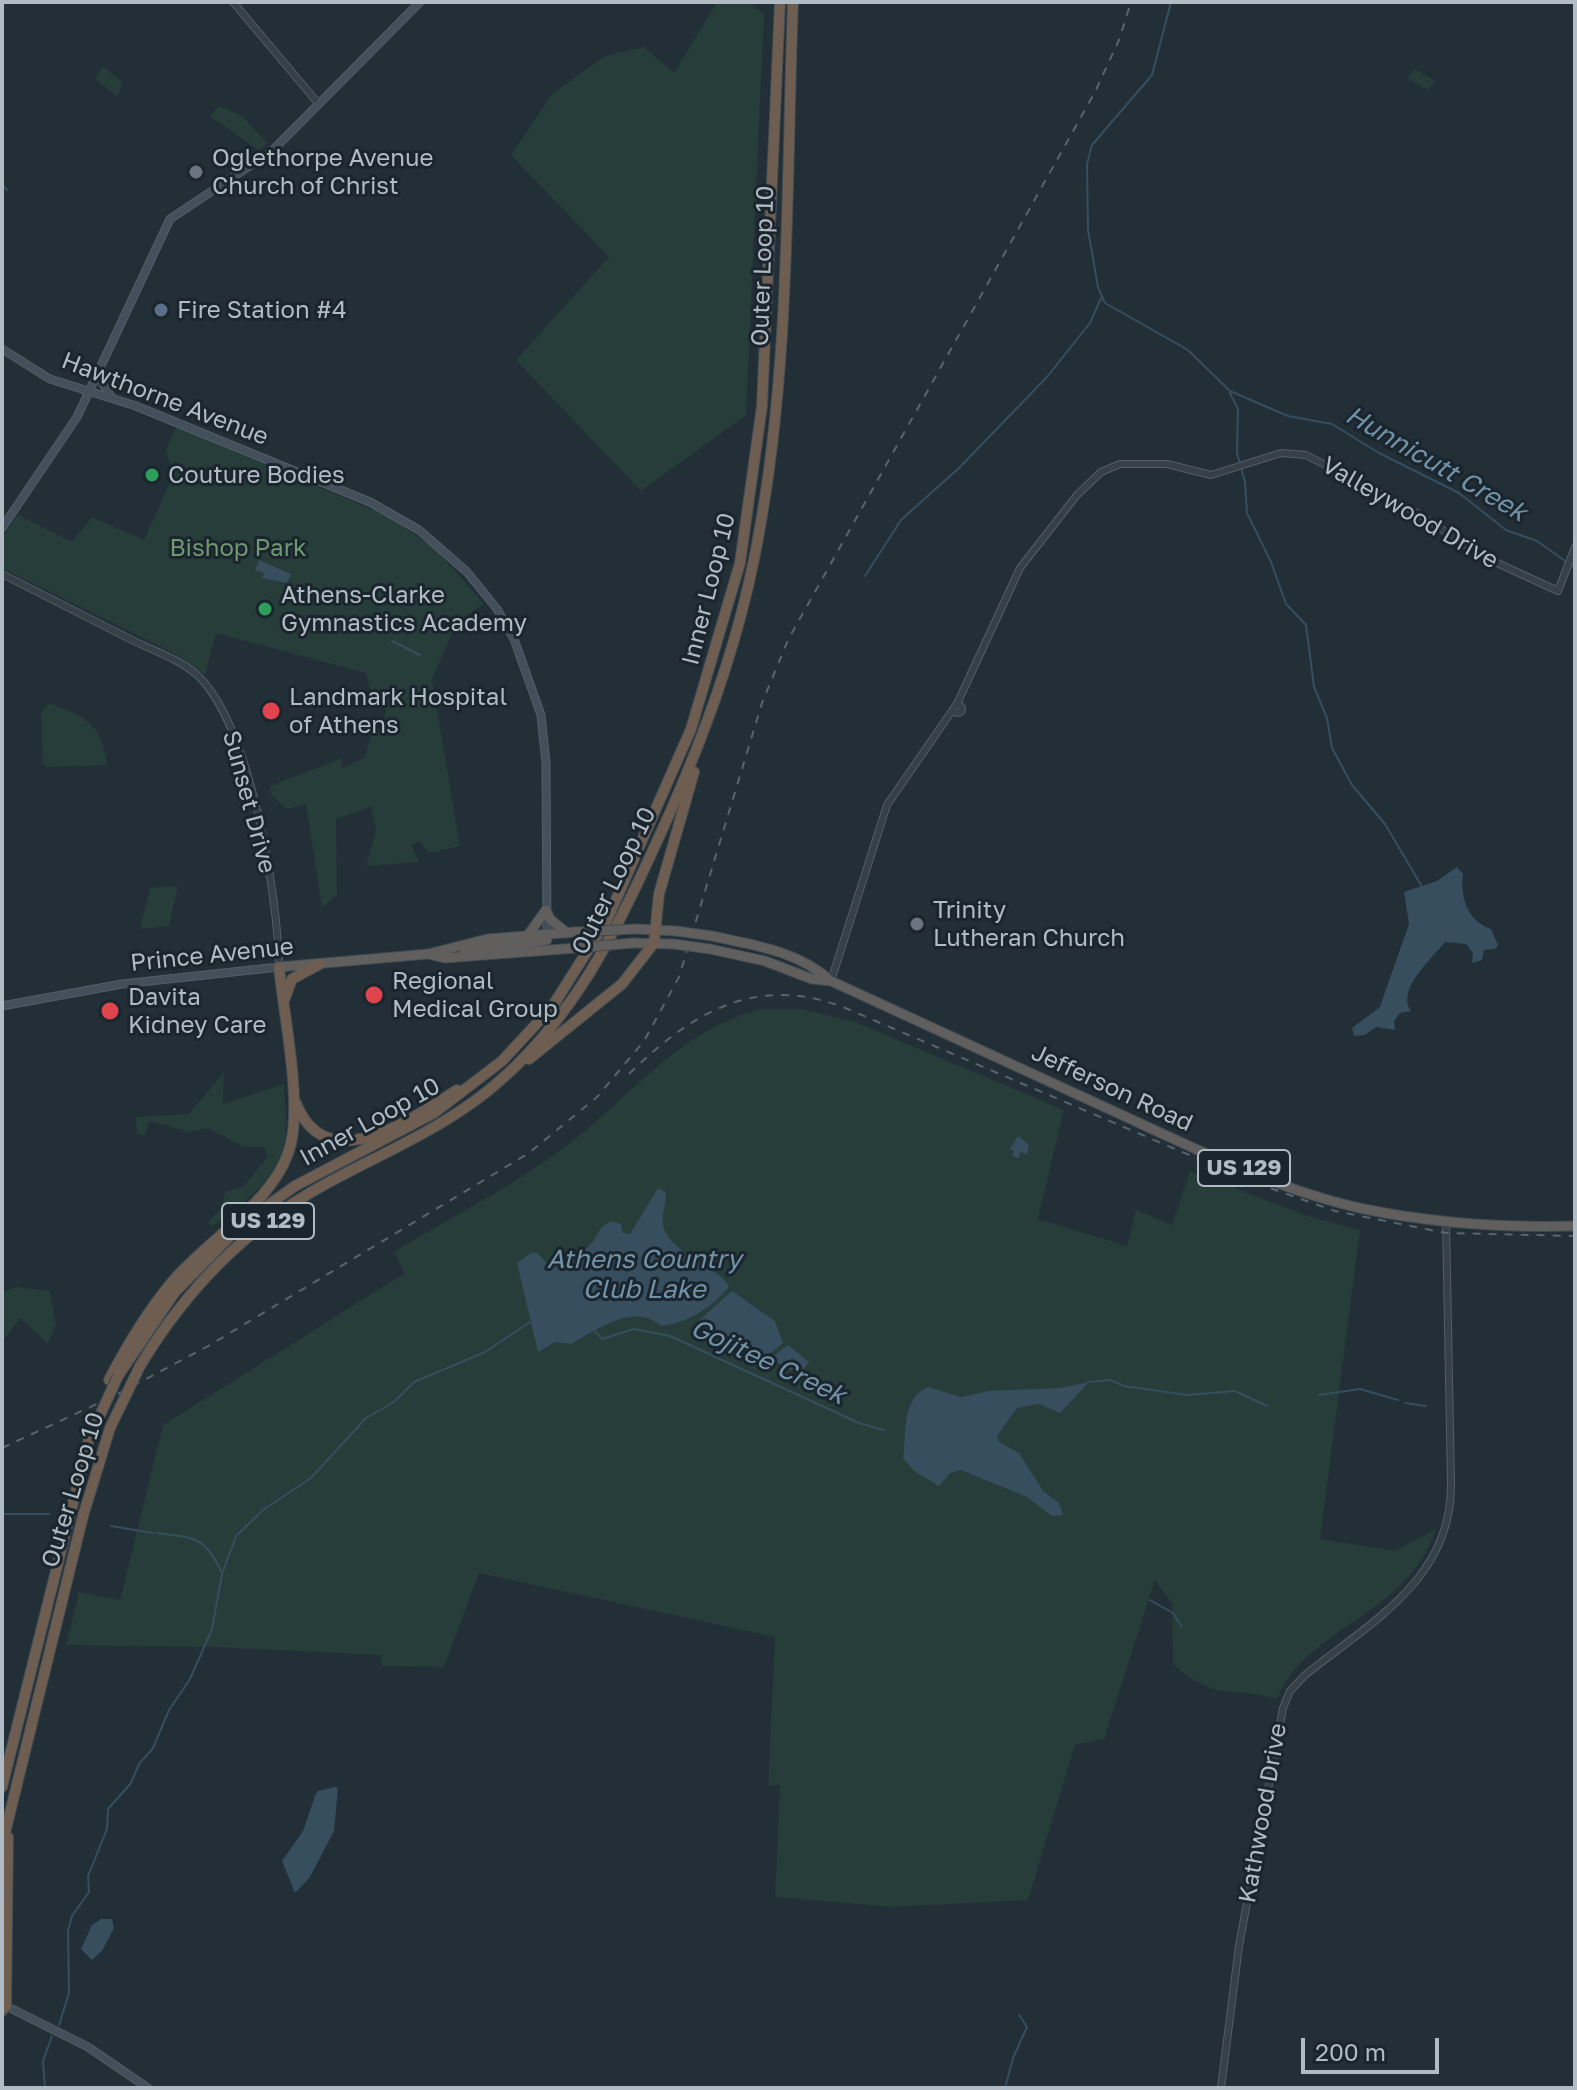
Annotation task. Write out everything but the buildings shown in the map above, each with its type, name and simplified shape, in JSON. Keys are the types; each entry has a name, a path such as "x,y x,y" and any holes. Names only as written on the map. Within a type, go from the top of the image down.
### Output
{"highway":[{"name":"Inner Loop 10","path":"113,1378 175,1292 242,1224 295,1186 434,1113 475,1084 520,1044 566,988 607,920 684,747 726,619 748,516 762,406 780,2"},
{"name":"Outer Loop 10","path":"2,1845 86,1504 110,1428 140,1366 199,1283 263,1225 326,1184 438,1126 501,1080 548,1033 582,989 605,952 706,727 746,593 774,437 793,2"},
{"path":"654,943 661,888 706,727"},
{"path":"546,910 550,919 571,933"},
{"path":"528,935 546,910"},
{"name":"Prince Avenue","path":"428,954 451,958 547,941 571,933 611,930"},
{"name":"Jefferson Road","path":"611,930 676,931 770,948 812,966 831,981 1187,1146 1278,1182 1362,1208 1446,1221 1575,1226"},
{"name":"Prince Avenue","path":"279,967 428,954 459,944 528,935 567,949 601,946"},
{"name":"US 129","path":"501,1080 614,991 654,943"},
{"name":"Jefferson Road","path":"601,946 654,943 710,949 765,961 812,979 831,981"},
{"path":"282,1008 292,979 320,964"},
{"name":"US 129","path":"2,1787 89,1439 113,1378 136,1331 172,1282 277,1178 292,1138 292,1091 279,967"},
{"path":"292,1091 302,1117 313,1130 336,1141 360,1140 433,1105 520,1044"},
{"path":"3,2007 5,1873 15,1792"}],"main road":[{"path":"2,528 60,446 170,219 272,151 317,102 420,2"},
{"name":"Hawthorne Avenue","path":"2,349 50,379 113,399 390,512 448,553 483,590 514,639 541,715 546,763 547,941"},
{"path":"96,373 113,399"},
{"name":"Prince Avenue","path":"2,1006 122,984 279,967"},
{"path":"3,2007 88,2047 148,2088"}],"street":[{"path":"233,2 317,102"},
{"name":"Valleywood Drive","path":"831,981 869,852 887,805 943,722 957,708 1020,568 1061,515 1101,472 1120,464 1151,463 1214,475 1281,453 1306,455 1417,513 1476,553 1558,591 1575,547"},
{"name":"Sunset Drive","path":"2,574 179,663 208,686 230,723 247,779 277,917 279,967"},
{"name":"Kathwood Drive","path":"1221,2088 1239,1946 1283,1708 1290,1691 1305,1675 1413,1588 1435,1558 1448,1524 1451,1484 1446,1221"}],"green space":[{"path":"717,2 749,2 764,14 746,415 641,491 516,360 609,257 511,155 552,94 605,56 644,47 674,73"},
{"path":"103,66 122,82 118,97 95,79"},
{"path":"1415,69 1435,81 1428,90 1407,78"},
{"path":"219,106 241,115 267,143 260,151 210,116"},
{"name":"Bishop Park","path":"176,427 390,517 438,551 484,604 457,622 432,679 460,846 429,853 419,841 412,846 419,862 366,866 376,830 371,807 336,819 337,895 322,907 306,804 287,809 271,795 270,786 343,758 341,769 365,757 371,734 382,727 386,710 370,690 366,673 216,633 205,675 177,655 2,568 2,538 18,515 72,542 92,517 144,540 173,475 166,450"},
{"path":"49,703 90,724 101,740 107,765 46,767 43,764 41,713"},
{"path":"178,886 169,926 140,929 150,888"},
{"path":"762,1009 802,1009 855,1022 1064,1110 1038,1219 1127,1246 1136,1210 1172,1225 1190,1171 1310,1217 1360,1230 1320,1539 1395,1551 1436,1529 1422,1559 1403,1583 1311,1653 1292,1674 1277,1699 1213,1689 1173,1664 1172,1604 1155,1580 1104,1739 1075,1745 1028,1900 892,1907 775,1897 780,1785 768,1786 775,1637 479,1573 444,1667 382,1666 381,1655 214,1647 66,1645 79,1592 120,1600 163,1425 405,1273 394,1252 549,1158 682,1047 733,1018"},
{"path":"224,1072 223,1104 284,1084 286,1138 282,1154 261,1186 212,1226 208,1222 222,1207 225,1192 244,1186 268,1156 264,1147 243,1147 208,1128 189,1132 150,1121 144,1136 137,1134 136,1117 189,1114"},
{"path":"16,1287 50,1291 56,1325 48,1344 20,1318 2,1342 2,1292"}],"water":[{"path":"259,560 291,574 287,583 262,578 264,573 255,570"},
{"path":"1457,867 1463,874 1467,907 1476,920 1491,929 1498,945 1495,949 1484,950 1482,960 1472,963 1473,953 1466,944 1445,942 1412,984 1408,993 1411,1011 1400,1013 1394,1021 1395,1030 1376,1027 1365,1035 1354,1036 1352,1028 1380,1007 1409,924 1404,892 1437,881"},
{"path":"1018,1136 1029,1145 1027,1154 1020,1152 1019,1158 1012,1156 1014,1151 1010,1149"},
{"name":"Athens Country Club Lake","path":"658,1188 666,1192 663,1220 669,1238 725,1280 729,1287 707,1308 680,1322 661,1326 650,1319 628,1317 571,1344 555,1342 538,1352 517,1263 531,1253 537,1253 547,1263 573,1256 590,1245 611,1221 621,1224 623,1233 630,1234"},
{"path":"732,1291 775,1321 783,1343 766,1357 734,1337 703,1335 696,1330 696,1323"},
{"path":"788,1345 809,1362 800,1374 769,1359"},
{"path":"1089,1382 1060,1413 1039,1404 1017,1408 997,1436 999,1442 1019,1453 1043,1491 1059,1503 1063,1515 1052,1516 1027,1497 961,1470 950,1473 939,1486 914,1471 903,1458 909,1409 919,1393 928,1387 961,1397 989,1391 1060,1388"},
{"path":"338,1788 334,1831 310,1877 295,1893 282,1861 303,1831 318,1791"},
{"path":"101,1919 112,1919 114,1928 102,1951 92,1960 81,1949 92,1925"}],"waterway":[{"name":"Hunnicutt Creek","path":"1171,2 1152,75 1092,145 1087,164 1088,230 1098,287 1105,303 1188,350 1230,391 1288,416 1332,424 1379,453 1459,493 1506,530 1537,541 1575,568"},
{"path":"2,184 7,190"},
{"path":"865,576 901,520 959,468 1047,377 1090,323 1101,298"},
{"path":"1230,393 1238,409 1237,453 1245,482 1247,513 1271,562 1286,604 1306,625 1314,687 1327,718 1332,748 1352,785 1385,824 1421,885"},
{"path":"392,641 420,655"},
{"path":"59,2025 69,1993 68,1931 72,1916 89,1892 88,1876 107,1829 108,1809 131,1783 139,1764 153,1748 169,1710 190,1679 212,1629 222,1574 236,1536 263,1510 311,1478 366,1418 394,1402 414,1382 485,1352 530,1322"},
{"name":"Gojitee Creek","path":"594,1330 602,1339 634,1329 670,1336 859,1423 884,1430"},
{"path":"1089,1382 1110,1380 1124,1386 1187,1395 1235,1391 1267,1406"},
{"path":"1319,1395 1360,1389 1398,1400"},
{"path":"1405,1403 1426,1406"},
{"path":"2,1514 49,1514"},
{"path":"111,1526 153,1533"},
{"path":"157,1533 190,1538 204,1545 222,1573"},
{"path":"1150,1600 1173,1613 1182,1627"},
{"path":"1005,2088 1013,2058 1027,2027 1019,2015"},
{"path":"45,2088 43,2061 52,2036"}],"railway":[{"path":"2,1448 114,1396 210,1345 529,1153 597,1097 644,1041 679,977 762,703 788,640 1095,92 1119,40 1131,2"},
{"path":"629,1074 676,1033 726,1005 781,995 811,998 843,1007 1250,1181 1335,1211 1446,1233 1575,1236"}],"place":[{"name":"Oglethorpe Avenue Church of Christ","path":"196,172"},
{"name":"Fire Station #4","path":"161,310"},
{"name":"Couture Bodies","path":"152,475"},
{"name":"Athens-Clarke Gymnastics Academy","path":"265,609"},
{"name":"Landmark Hospital of Athens","path":"271,711"},
{"name":"Trinity Lutheran Church","path":"917,924"},
{"name":"Regional Medical Group","path":"374,995"},
{"name":"Davita Kidney Care","path":"110,1011"}]}
